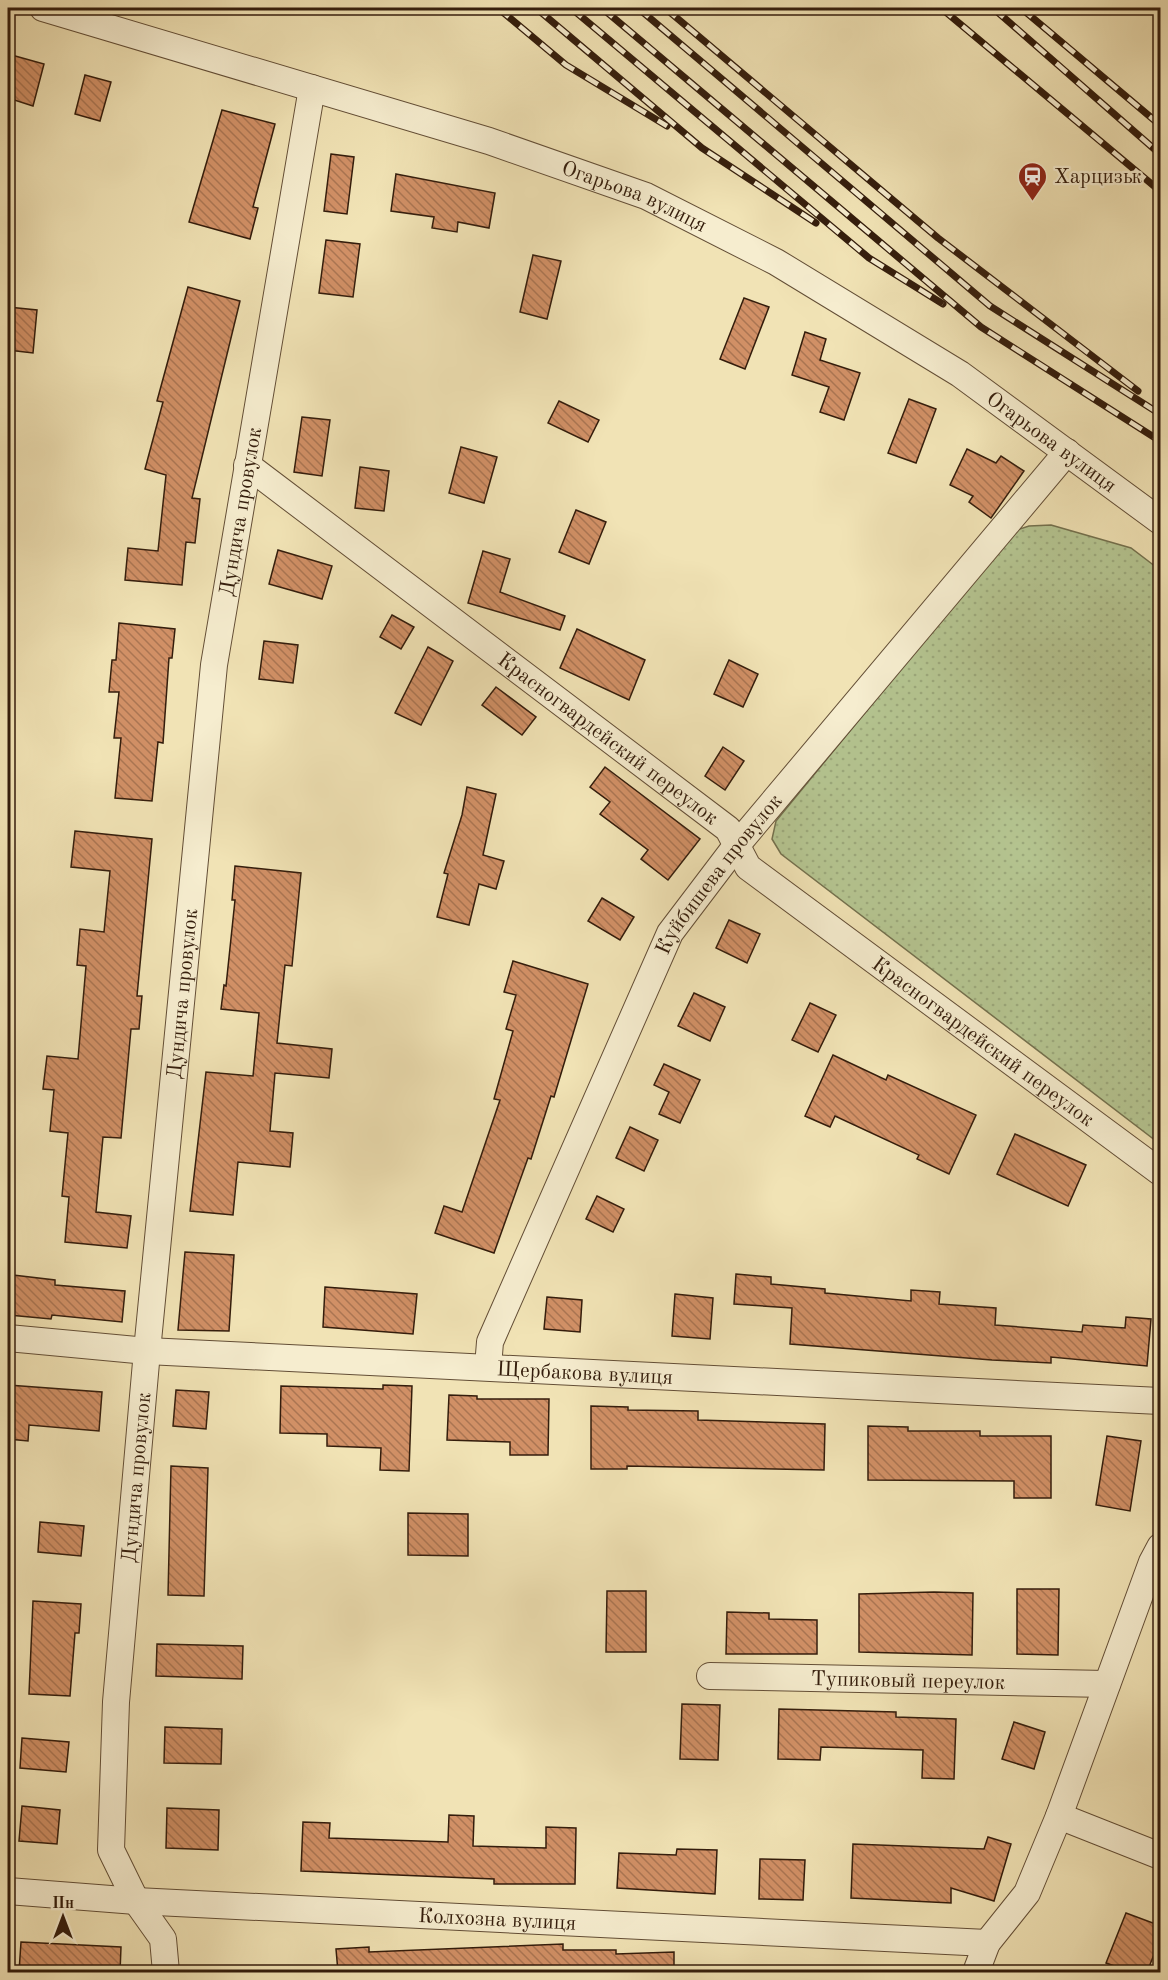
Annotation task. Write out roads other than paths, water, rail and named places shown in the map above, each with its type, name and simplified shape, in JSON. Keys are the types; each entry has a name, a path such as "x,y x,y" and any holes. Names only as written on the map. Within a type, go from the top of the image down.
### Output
{"street":[{"name":"Огарьова вулиця","path":"43,8 489,141 646,196 776,261 960,374 1161,521"},
{"name":"Дундича провулок","path":"166,1972 163,1939 136,1901 111,1850 116,1702 147,1351 214,665 312,88"},
{"name":"Куйбишева провулок","path":"488,1367 490,1342 670,933 736,846 1066,452"},
{"name":"Красногвардейский переулок","path":"247,465 728,829 748,867 1161,1172"},
{"name":"Щербакова вулиця","path":"8,1338 147,1351 1161,1401"},
{"path":"976,1972 987,1943 1026,1893 1059,1816 1107,1684 1158,1558"},
{"name":"Тупиковый переулок","path":"710,1676 1107,1684"},
{"path":"1059,1816 1161,1856"},
{"name":"Колхозна вулиця","path":"8,1891 136,1901 987,1943"}],"railway":[{"path":"498,8 566,65 667,126"},
{"path":"536,8 702,148 816,223"},
{"path":"571,8 869,258 943,304"},
{"path":"602,8 981,327 1160,441"},
{"path":"638,8 990,306 1160,414"},
{"path":"665,8 938,238 1138,391"},
{"path":"941,8 1160,191"},
{"path":"993,8 1160,154"},
{"path":"1021,8 1160,125"}],"place":[{"name":"Харцизьк","path":"1033,202"}]}
